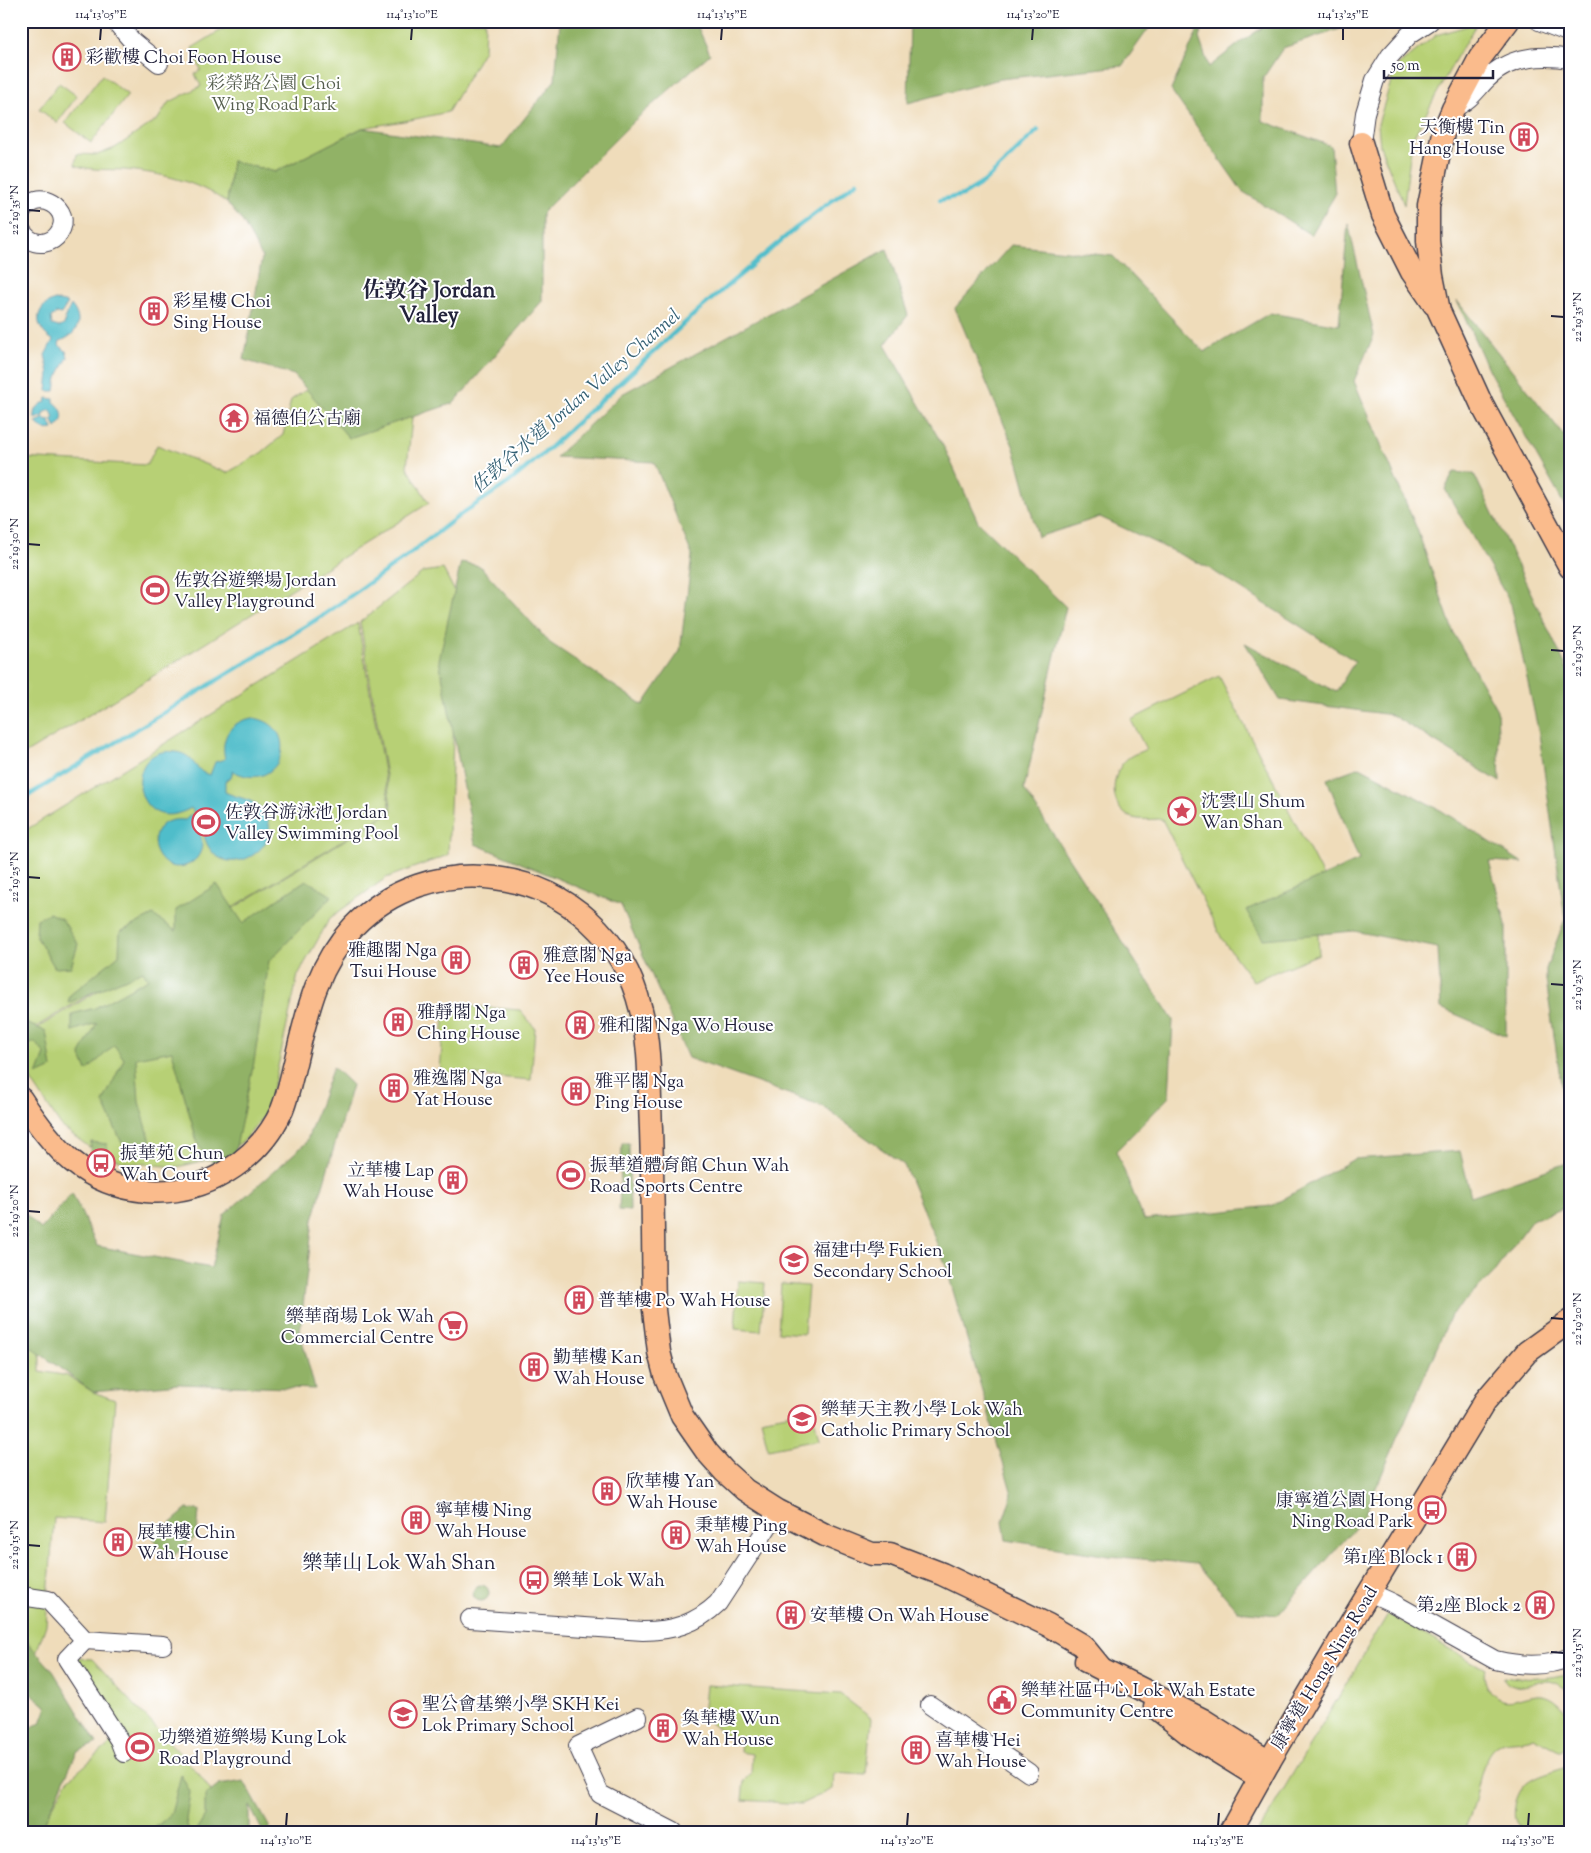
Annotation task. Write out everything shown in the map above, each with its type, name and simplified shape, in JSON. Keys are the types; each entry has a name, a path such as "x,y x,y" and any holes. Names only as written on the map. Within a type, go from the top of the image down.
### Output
{"main road":[{"path":"1439,311 1428,241 1428,206 1443,133 1453,109 1480,58 1508,21"},
{"path":"1361,144 1383,215 1412,272 1439,311 1482,405 1570,567"},
{"path":"21,1099 40,1128 63,1154 82,1169 101,1180 134,1190 157,1192 192,1187 209,1181 235,1166 250,1154 274,1124 282,1110 288,1092 307,1013 320,974 330,955 342,940 372,910 408,890 440,879 456,877 474,876 509,880 531,885 551,894 576,909 604,935 617,952 627,970 642,1010 648,1053 654,1310 660,1352 673,1396 694,1434 724,1471 745,1490 778,1511 825,1535 872,1554 890,1554 942,1574 1048,1624 1082,1645 1100,1667 1121,1680 1203,1720 1264,1770"},
{"name":"康寧道 Hong Ning Road","path":"1230,1832 1264,1770 1486,1401 1527,1352 1570,1321"}],"street":[{"path":"114,21 133,42 159,63"},
{"path":"1361,144 1365,113 1376,80 1390,56 1403,41 1430,21"},
{"path":"1539,21 1570,33"},
{"path":"1453,109 1466,102 1496,70 1506,64 1540,56 1570,59"},
{"path":"21,230 26,237 39,243 52,240 61,229 62,215 53,204 46,201 25,201"},
{"path":"470,1619 643,1631 663,1631 686,1624 705,1615 718,1603 778,1511"},
{"path":"1370,1592 1495,1660 1531,1665 1548,1664 1570,1657"},
{"path":"21,1596 48,1600 85,1640 163,1645"},
{"path":"85,1640 67,1659 119,1740 124,1753"},
{"path":"930,1705 1029,1773"},
{"path":"638,1717 578,1746 600,1794 674,1832"}],"green space":[{"name":"彩榮路公園 Choi Wing Road Park","path":"236,21 485,21 484,50 448,112 362,128 275,172 232,161 227,203 204,189 178,179 152,173 93,169 75,165 77,154 97,155 115,148 158,119 168,103 201,86 195,74 201,70 192,48"},
{"path":"560,21 695,21 710,54 635,120 542,213 542,301 454,403 349,438 294,375 244,360 262,257 243,222 227,203 232,161 275,172 362,128 501,148 555,80"},
{"path":"759,21 801,21 772,30"},
{"path":"910,21 1154,21 1122,66 1000,79 908,103"},
{"path":"1202,21 1205,21 1199,38 1209,67 1272,21 1350,21 1343,28 1283,48 1263,78 1263,121 1331,146 1335,195 1311,235 1242,191 1171,90"},
{"path":"1477,23 1412,140 1404,205 1380,146 1378,124 1395,68 1436,35"},
{"path":"102,75 128,95 91,143 65,123"},
{"path":"59,83 77,96 57,123 39,109"},
{"path":"1348,223 1374,335 1354,381 1417,529 1454,634 1497,710 1500,782 1392,715 1280,700 1245,643 1336,692 1355,661 1207,567 1100,517 1038,537 1014,448 955,308 1011,245 1113,256 1204,352 1270,313 1339,325"},
{"path":"887,249 908,315 885,345 946,451 978,522 1066,607 1024,789 1173,1020 1169,1097 1116,1151 1144,1220 1271,1206 1354,1159 1460,1151 1471,1196 1570,1162 1570,1206 1532,1220 1492,1275 1451,1315 1362,1520 1278,1615 1238,1611 1197,1564 1109,1556 1006,1540 1003,1521 1012,1494 945,1263 904,1165 822,1106 688,1058 621,905 475,844 439,660 461,562 480,566 550,643 643,705 680,651 692,555 654,462 556,457 622,394"},
{"path":"1457,301 1570,443 1570,515 1489,371"},
{"name":"佐敦谷遊樂場 Jordan Valley Playground","path":"423,311 407,467 429,503 150,678 21,756 21,458 147,465 157,445 227,473 261,453 283,435 291,400"},
{"path":"1454,472 1474,474 1570,675 1570,1147 1546,980 1546,969 1565,919 1539,734 1511,604 1445,489"},
{"name":"佐敦谷遊樂場 Jordan Valley Playground","path":"443,569 474,628 455,695 448,855 386,878 330,918 298,975 275,1080 264,1115 244,1141 216,1158 177,1167 123,1162 89,1147 61,1126 21,1065 21,1038 392,811 360,622 423,572"},
{"name":"佐敦谷游泳池 Jordan Valley Swimming Pool","path":"358,623 391,811 21,1036 21,833"},
{"path":"1219,676 1327,884 1317,916 1319,954 1253,981 1222,939 1162,819 1142,819 1128,816 1119,807 1114,793 1116,777 1123,763 1146,749 1131,720"},
{"path":"1360,767 1442,811 1523,863 1489,861 1506,924 1506,1036 1441,1008 1438,948 1354,931 1263,939 1246,910 1359,860 1327,779"},
{"path":"306,880 332,896 269,961 254,1062 233,1161 218,1169 198,1145 172,1051 136,1058 139,1102 155,1155 127,1154 103,1102 124,1059 114,1045 87,1071 80,1054 97,1023 72,1031 72,1014 95,1008 148,979 143,971 68,1003 70,995 119,955 120,932 153,915 176,931 176,910 217,884 243,923"},
{"path":"49,913 62,919 78,944 71,967 55,968 36,936 37,919"},
{"path":"445,1004 520,1010 535,1028 531,1080 440,1072"},
{"path":"25,1023 46,1031 52,1068 37,1075 45,1054 35,1042 21,1048 21,1025"},
{"path":"333,1067 352,1085 313,1220 300,1332 315,1389 179,1384 93,1392 21,1340 21,1210 41,1229 72,1193 97,1246 211,1268 224,1215 306,1143"},
{"path":"91,1142 107,1144 111,1177 89,1165"},
{"path":"622,1143 629,1143 630,1211 619,1210"},
{"path":"738,1281 765,1283 761,1331 735,1329"},
{"path":"781,1284 808,1286 804,1334 778,1332"},
{"path":"40,1344 40,1371 68,1376 93,1392 115,1400 105,1522 54,1518 46,1625 21,1695 21,1346"},
{"path":"812,1409 819,1439 768,1449 761,1419"},
{"path":"187,1509 199,1510 197,1536 170,1559 153,1538"},
{"path":"481,1585 489,1593 481,1601 473,1593"},
{"path":"1388,1614 1485,1669 1484,1674 1488,1688 1500,1699 1506,1701 1542,1695 1554,1700 1570,1716 1570,1743 1561,1751 1533,1737 1505,1742 1496,1746 1486,1758 1470,1816 1463,1832 1258,1832"},
{"path":"22,1636 53,1671 97,1743 77,1752 40,1832 21,1832 21,1731 41,1723 47,1707 21,1685"},
{"name":"功樂道遊樂場 Kung Lok Road Playground","path":"73,1658 92,1659 199,1774 222,1807 226,1832 38,1832 67,1781 112,1742"},
{"path":"1570,1673 1570,1692 1560,1685 1549,1681 1525,1686 1513,1686 1504,1679 1504,1676 1537,1678 1554,1677"},
{"path":"706,1685 840,1694 871,1718 866,1775 834,1773 833,1789 801,1804 742,1800 744,1780 751,1774 752,1754 740,1752 741,1737 727,1736 703,1717"},
{"path":"1570,1765 1570,1832 1532,1833 1520,1829 1516,1823 1515,1808 1516,1800 1524,1786 1539,1776"},
{"path":"181,1775 190,1792 186,1820 189,1832 150,1832 171,1814"},
{"path":"244,1781 270,1828 268,1832 263,1832 249,1805 249,1832 196,1832 205,1816 205,1796 219,1785"}],"water":[{"path":"55,300 68,303 61,314 57,313 51,317 52,325 59,327 64,325 65,317 71,305 78,321 75,331 60,341 59,345 66,351 68,357 57,378 55,391 47,391 49,373 45,355 53,340 42,330 39,318 43,308"},
{"path":"47,398 54,399 54,402 62,411 61,422 56,428 51,410 43,413 44,416 35,419 37,408 46,402"},
{"path":"45,418 46,421 49,420 53,429 43,428 36,422"},
{"path":"253,718 269,723 278,733 282,745 280,757 274,768 264,775 250,776 233,771 231,777 225,781 225,792 260,807 268,821 269,835 262,847 252,856 239,861 226,860 214,853 205,839 205,817 197,828 202,839 201,850 197,858 190,864 181,867 172,866 164,862 155,847 158,830 166,822 185,820 194,812 191,808 171,815 156,812 146,802 140,789 141,774 146,762 158,753 181,753 188,757 201,771 210,775 215,762 225,759 224,744 228,732 238,723"}],"waterway":[{"name":"佐敦谷水道 Jordan Valley Channel","path":"940,200 963,195 984,182 1038,130"},
{"name":"佐敦谷水道 Jordan Valley Channel","path":"21,800 322,616 407,556 460,515 508,483 544,453 700,309 796,228 857,182"}],"place":[{"name":"彩歡樓 Choi Foon House","path":"67,57"},
{"name":"天衡樓 Tin Hang House","path":"1524,137"},
{"name":"彩星樓 Choi Sing House","path":"154,311"},
{"name":"福德伯公古廟","path":"234,418"},
{"name":"佐敦谷遊樂場 Jordan Valley Playground","path":"155,590"},
{"name":"沈雲山 Shum Wan Shan","path":"1182,811"},
{"name":"佐敦谷游泳池 Jordan Valley Swimming Pool","path":"206,822"},
{"name":"雅趣閣 Nga Tsui House","path":"456,960"},
{"name":"雅意閣 Nga Yee House","path":"524,965"},
{"name":"雅靜閣 Nga Ching House","path":"398,1022"},
{"name":"雅和閣 Nga Wo House","path":"580,1025"},
{"name":"雅逸閣 Nga Yat House","path":"394,1088"},
{"name":"雅平閣 Nga Ping House","path":"576,1091"},
{"name":"振華苑 Chun Wah Court","path":"101,1163"},
{"name":"振華道體育館 Chun Wah Road Sports Centre","path":"571,1175"},
{"name":"立華樓 Lap Wah House","path":"453,1180"},
{"name":"福建中學 Fukien Secondary School","path":"794,1260"},
{"name":"普華樓 Po Wah House","path":"579,1300"},
{"name":"樂華商場 Lok Wah Commercial Centre","path":"453,1326"},
{"name":"勤華樓 Kan Wah House","path":"534,1367"},
{"name":"樂華天主教小學 Lok Wah Catholic Primary School","path":"802,1419"},
{"name":"欣華樓 Yan Wah House","path":"607,1491"},
{"name":"康寧道公園 Hong Ning Road Park","path":"1432,1510"},
{"name":"寧華樓 Ning Wah House","path":"416,1520"},
{"name":"秉華樓 Ping Wah House","path":"676,1535"},
{"name":"展華樓 Chin Wah House","path":"118,1542"},
{"name":"第1座 Block 1","path":"1462,1557"},
{"name":"樂華 Lok Wah","path":"534,1580"},
{"name":"第2座 Block 2","path":"1540,1605"},
{"name":"安華樓 On Wah House","path":"791,1615"},
{"name":"樂華社區中心 Lok Wah Estate Community Centre","path":"1002,1700"},
{"name":"聖公會基樂小學 SKH Kei Lok Primary School","path":"403,1714"},
{"name":"奐華樓 Wun Wah House","path":"663,1728"},
{"name":"功樂道遊樂場 Kung Lok Road Playground","path":"140,1747"},
{"name":"喜華樓 Hei Wah House","path":"916,1750"}],"district":[{"name":"佐敦谷 Jordan Valley","path":"429,302"},
{"name":"樂華山 Lok Wah Shan","path":"399,1562"}]}
